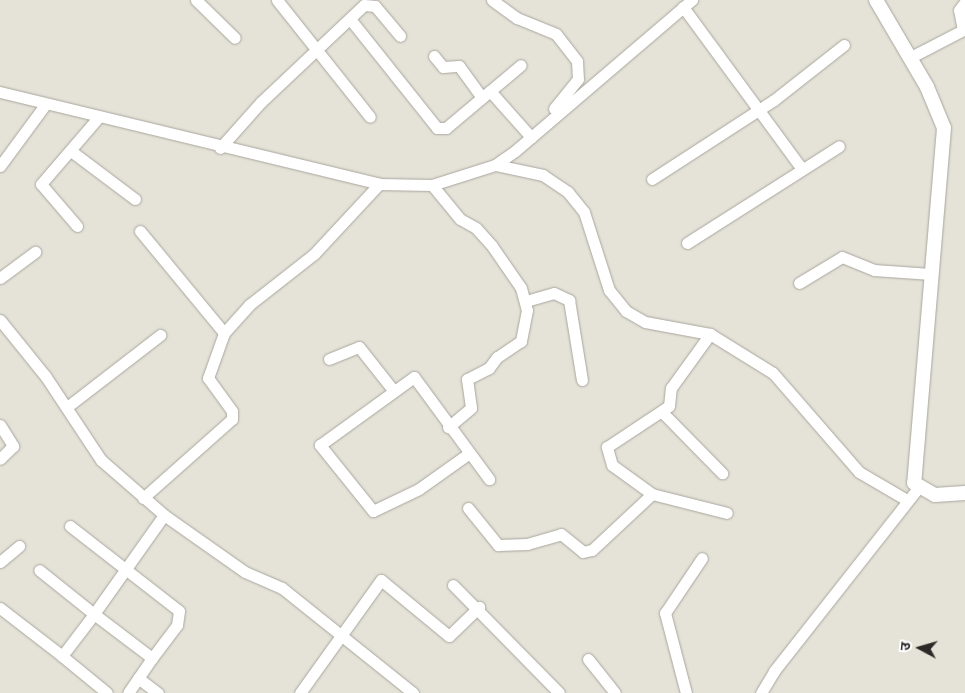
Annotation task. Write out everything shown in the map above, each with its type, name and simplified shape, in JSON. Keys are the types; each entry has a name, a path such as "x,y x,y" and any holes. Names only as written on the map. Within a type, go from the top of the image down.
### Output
{"street":[{"path":"196,0 235,38"},
{"path":"277,0 320,49 370,118"},
{"path":"0,92 97,119 378,184 432,185 494,165 531,137 578,79 579,66 556,34 516,18 492,0"},
{"path":"876,0 911,57 944,128 914,479 918,488 935,495 965,493"},
{"path":"911,57 963,30 959,10 965,2"},
{"path":"220,148 261,102 350,19 371,3 400,36"},
{"path":"548,118 688,4 802,169"},
{"path":"350,19 437,128 446,128 521,65"},
{"path":"652,179 760,108 844,45"},
{"path":"434,56 444,66 459,66 531,137"},
{"path":"0,166 45,105"},
{"path":"77,226 41,187 97,119"},
{"path":"687,243 839,146"},
{"path":"71,151 135,200"},
{"path":"494,165 543,175 568,192 584,212 609,290 626,311 645,322 710,334 773,373 859,472 905,499"},
{"path":"143,498 232,419 232,411 208,378 224,333 249,305 314,254 378,184"},
{"path":"432,185 460,219 476,228 492,246 526,301 521,341 497,357 490,368 467,379 471,408 448,427"},
{"path":"140,231 224,333"},
{"path":"0,278 35,252"},
{"path":"799,283 842,257 874,270 931,274"},
{"path":"526,301 554,293 569,300 582,380"},
{"path":"0,320 67,407 101,460 143,498 164,516 245,572 282,588 413,693"},
{"path":"710,334 671,388 672,403 662,412 622,435 605,450 621,475 652,494 727,513"},
{"path":"67,407 160,335"},
{"path":"329,360 359,346 393,390"},
{"path":"468,454 419,489 369,509 320,445 393,390 415,378 448,427 489,479"},
{"path":"662,412 722,473"},
{"path":"0,425 13,446 0,459"},
{"path":"761,693 905,499 918,488"},
{"path":"468,508 496,544 519,546 561,534 585,552 652,494"},
{"path":"62,656 126,572 164,516"},
{"path":"70,526 126,572 179,611 177,625 128,693"},
{"path":"0,562 19,546"},
{"path":"686,693 665,613 702,558"},
{"path":"39,570 152,658"},
{"path":"300,693 340,634 381,580 449,636 479,606"},
{"path":"453,585 479,606 559,693"},
{"path":"0,608 107,693"},
{"path":"588,659 615,693"},
{"path":"138,678 158,693"}]}
